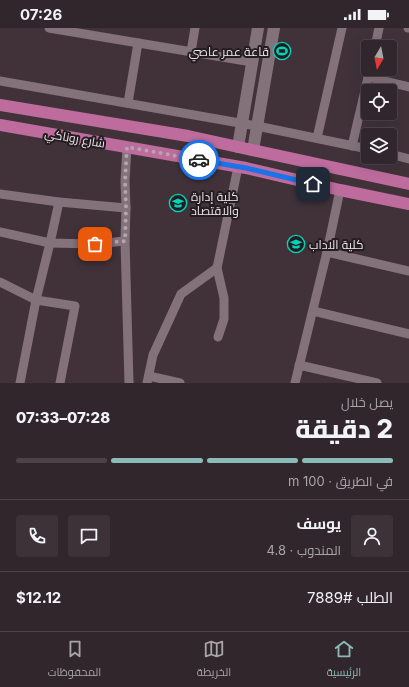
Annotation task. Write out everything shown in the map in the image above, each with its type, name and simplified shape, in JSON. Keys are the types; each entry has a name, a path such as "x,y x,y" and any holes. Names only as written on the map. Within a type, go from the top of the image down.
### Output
{"main road":[{"path":"238,147 258,28"},
{"path":"253,150 274,28"},
{"name":"شارع روناكي","path":"0,105 188,136 409,184"},
{"name":"شارع روناكي","path":"0,126 238,167 409,204"}],"street":[{"path":"49,28 99,32 138,43 252,62"},
{"path":"191,52 195,28"},
{"path":"317,138 342,28"},
{"path":"376,40 379,28"},
{"path":"128,103 138,43"},
{"path":"352,146 368,76"},
{"path":"378,76 409,87"},
{"path":"0,81 242,123 361,148"},
{"path":"127,147 125,181 125,241 129,383"},
{"path":"397,156 409,159"},
{"path":"218,337 224,319 224,298 217,268 238,167"},
{"path":"295,383 327,252 340,190"},
{"path":"0,194 59,202 126,208"},
{"path":"20,383 36,300 59,202"},
{"path":"0,232 50,243 95,244 125,241"},
{"path":"327,252 409,271"},
{"path":"180,383 148,379 153,355 181,294 217,268"},
{"path":"0,282 36,300 75,306 60,383"},
{"path":"313,311 409,334"},
{"path":"299,365 377,383"}],"way so far":[{"path":"95,244 125,241 125,181 127,147 199,160"}],"place":[{"name":"قاعة عمر عاصي","path":"282,51"},
{"name":"كلية إدارة والاقتصاد","path":"178,203"},
{"name":"كلية الاداب","path":"296,244"}],"route":[{"path":"199,160 246,168 313,184"}]}
